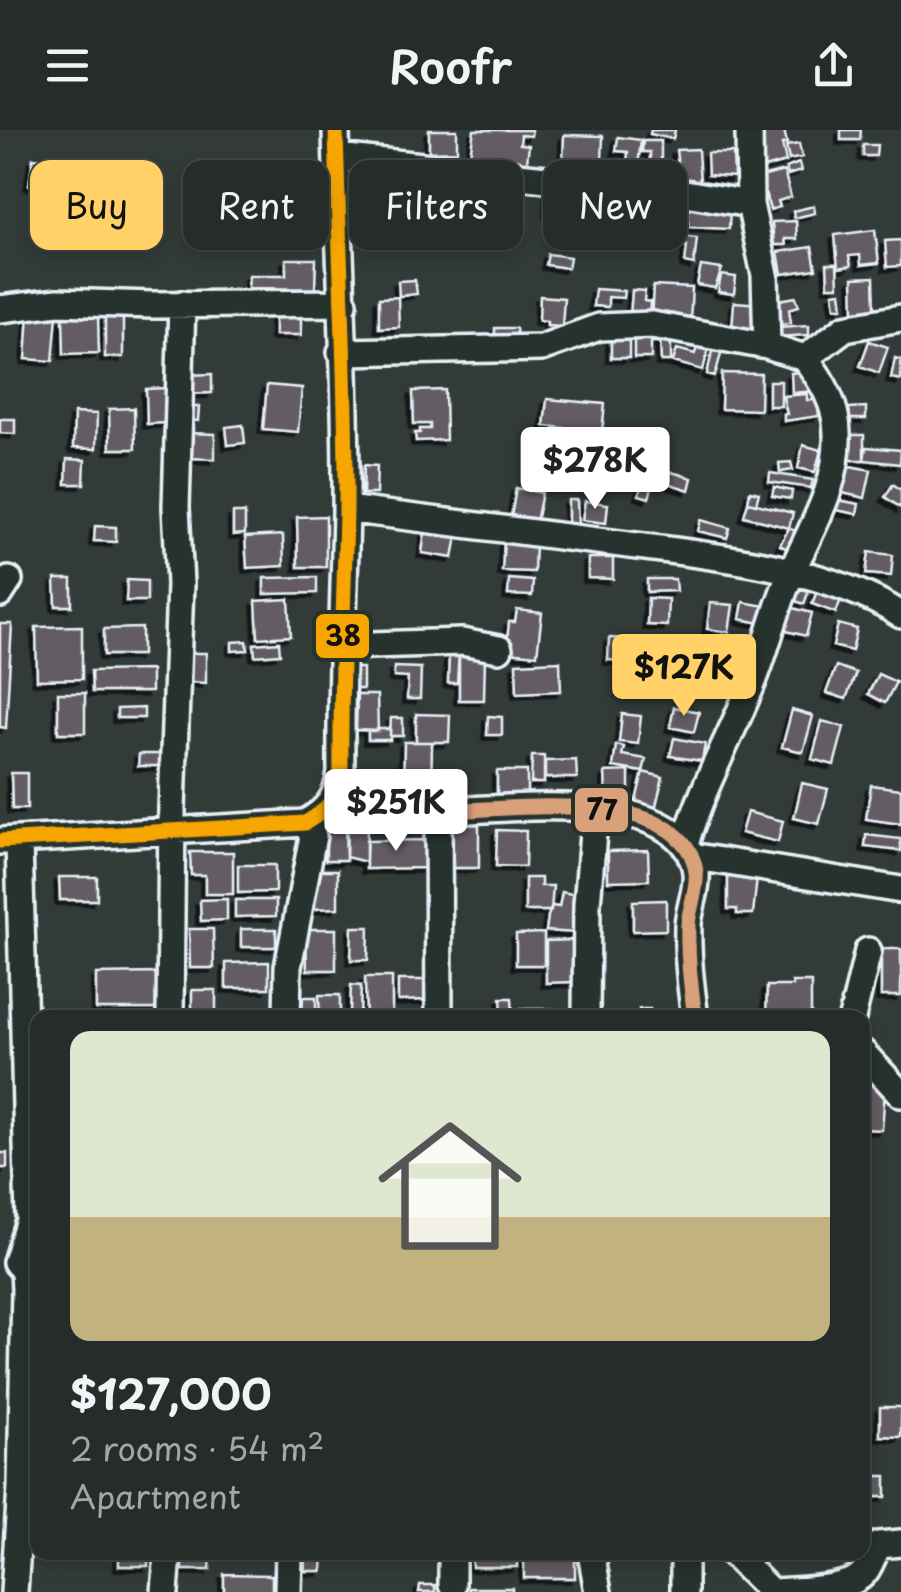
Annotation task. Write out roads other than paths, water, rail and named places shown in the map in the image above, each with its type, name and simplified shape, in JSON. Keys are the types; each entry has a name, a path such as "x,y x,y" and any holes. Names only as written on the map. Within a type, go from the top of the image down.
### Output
{"street":[{"path":"14,1592 25,1288 24,1271 8,1265 29,1220 10,841 305,824 324,813 335,796 341,772 346,510 341,352 344,303 336,130"},
{"path":"749,130 750,204 765,275 767,346"},
{"path":"336,157 556,180 608,180 750,204"},
{"path":"0,308 58,302 344,303"},
{"path":"170,1010 182,304"},
{"path":"804,358 844,328 901,318"},
{"path":"341,352 541,348 599,327 652,324 767,346 804,358 833,406 836,463 752,682 708,778 688,849 697,874 688,922 694,1010"},
{"path":"346,510 698,554 792,573 858,592 901,615"},
{"path":"342,646 462,642 499,649"},
{"path":"335,796 374,808 624,812 641,817 688,849 901,890"},
{"path":"586,1010 586,904 595,810"},
{"path":"438,811 439,1010"},
{"path":"288,1010 288,967 312,836 305,824"},
{"path":"854,1010 868,951"},
{"path":"870,1061 901,1094"},
{"path":"739,1560 773,1592 824,1588 852,1581 864,1573 879,1545 901,1543"},
{"path":"166,1592 168,1560"},
{"path":"288,1592 289,1560"},
{"path":"452,1560 452,1585"},
{"path":"592,1560 598,1592"},
{"path":"684,1560 684,1592"}]}
